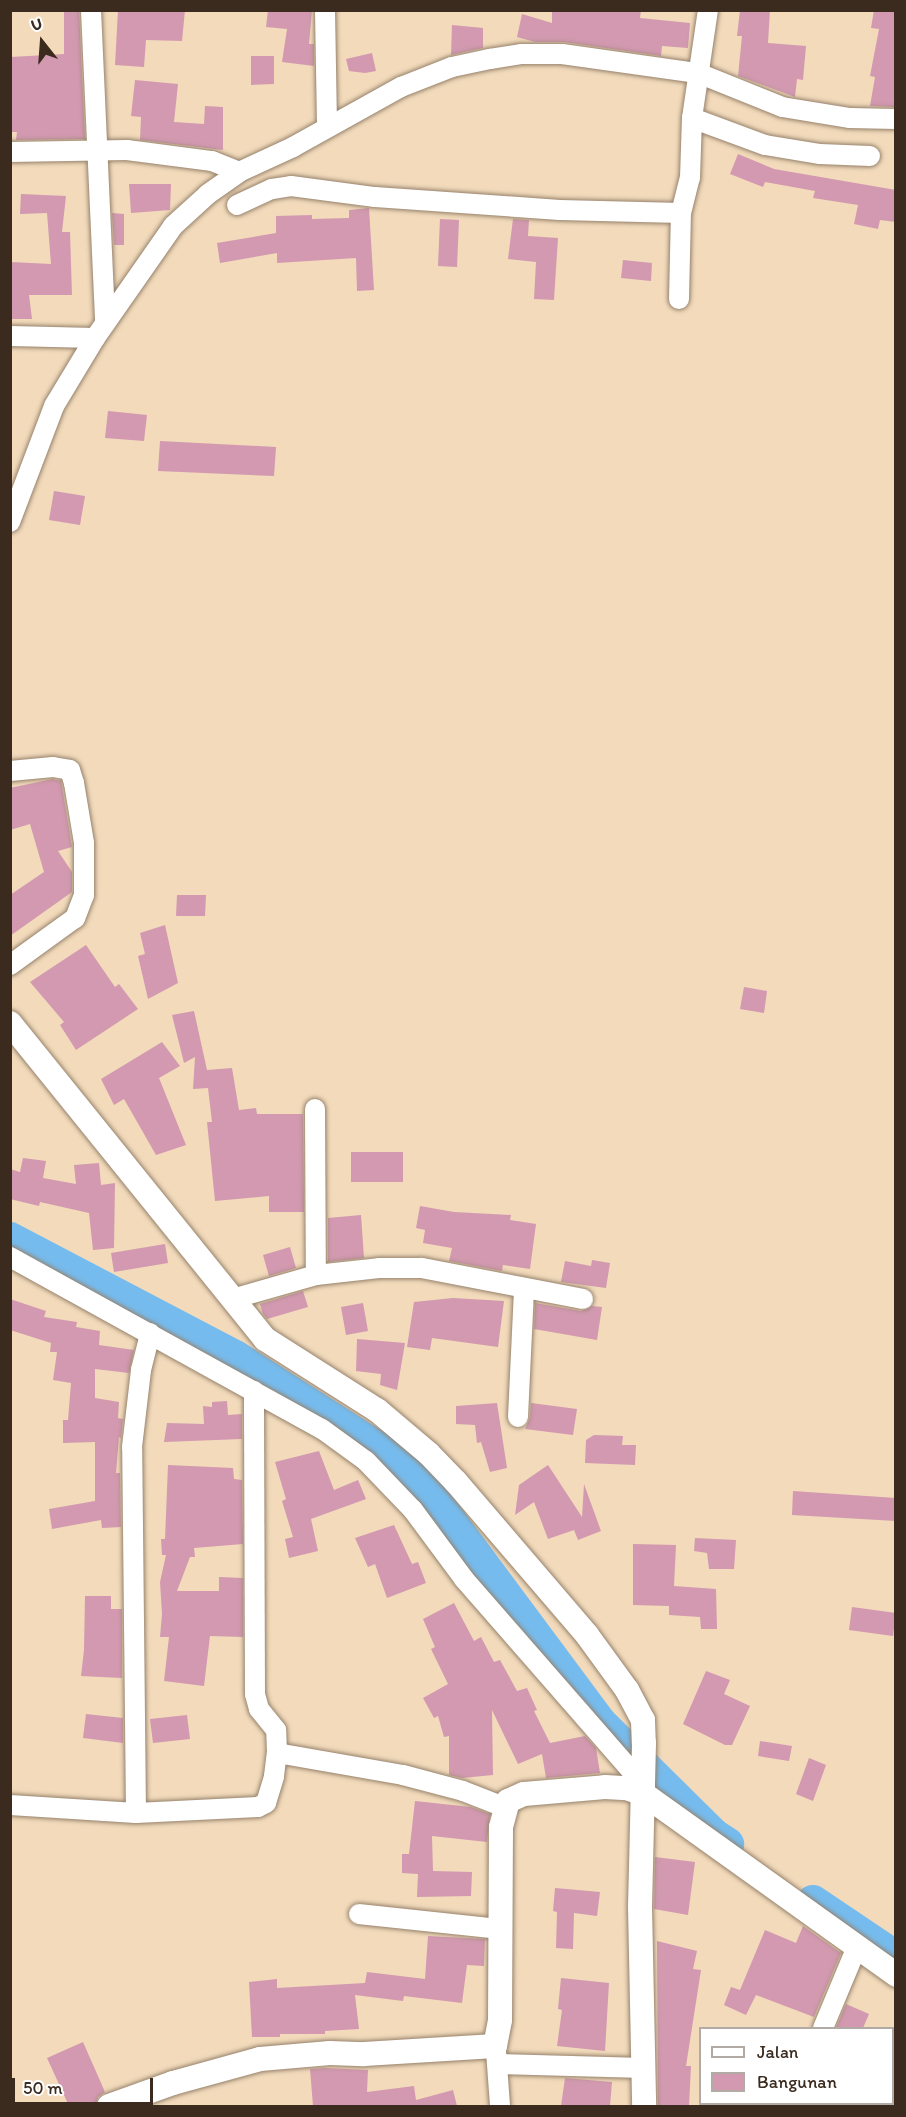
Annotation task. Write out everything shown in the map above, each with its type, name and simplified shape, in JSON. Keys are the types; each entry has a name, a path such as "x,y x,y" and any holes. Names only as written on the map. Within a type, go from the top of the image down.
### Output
{"street":[{"path":"91,10 99,149 100,330"},
{"path":"325,10 327,127"},
{"path":"679,299 681,213 690,178 696,94 708,10"},
{"path":"10,522 20,468 54,406 100,330 173,226 208,195 239,172 401,87 453,67 521,54 562,54 696,94 850,118 896,119"},
{"path":"696,94 765,145 820,153 870,156"},
{"path":"10,152 99,149 155,152 212,161 239,172"},
{"path":"237,205 272,189 291,186 375,197 502,206 681,213"},
{"path":"10,336 100,330"},
{"path":"10,771 53,767 70,770 84,843 84,895 75,918 10,965"},
{"path":"10,1023 265,1340 377,1410 429,1454 456,1482 587,1635 627,1690 643,1720 644,1782 640,1907 644,2106"},
{"path":"315,1109 316,1275"},
{"path":"10,1257 322,1428 366,1461 413,1510 464,1579 644,1782 856,1949 896,1976"},
{"path":"232,1299 316,1275 379,1268 422,1268 583,1299"},
{"path":"518,1417 524,1288"},
{"path":"136,1814 132,1447 141,1370 150,1333"},
{"path":"10,1805 136,1814 258,1807 266,1803 271,1791 277,1753 276,1730 259,1709 255,1694 254,1391"},
{"path":"277,1753 403,1775 463,1791 504,1808"},
{"path":"500,2106 497,2055 500,2020 501,1827 504,1808 514,1797 559,1791 627,1788 644,1782"},
{"path":"359,1914 500,1929"},
{"path":"823,2027 856,1949"},
{"path":"109,2106 173,2083 260,2059 330,2053 497,2055 644,2068"}],"building":[{"path":"64,10 79,10 85,139 16,140 17,132 10,132 11,57 64,54"},
{"path":"118,10 185,10 182,41 146,40 144,67 115,65"},
{"path":"268,10 312,10 309,44 314,44 314,66 282,62 287,29 266,27"},
{"path":"552,10 641,10 640,18 690,23 688,48 662,46 661,56 564,42 535,42 517,37 522,14 552,23"},
{"path":"740,10 770,10 768,43 806,46 803,80 797,79 795,97 738,76 742,36 737,36"},
{"path":"874,10 896,10 894,107 870,106 875,77 870,76 879,29 871,28"},
{"path":"452,25 483,28 483,48 451,55"},
{"path":"372,53 376,71 365,73 349,71 346,59"},
{"path":"251,56 274,56 274,84 251,85"},
{"path":"135,80 178,84 174,122 204,124 205,106 223,107 223,150 140,140 141,117 131,116"},
{"path":"738,154 774,169 896,190 896,222 880,220 878,229 854,224 858,205 813,198 815,191 765,182 763,187 730,174"},
{"path":"129,184 171,184 170,210 131,213"},
{"path":"21,194 66,196 62,232 70,232 72,295 29,295 32,319 10,319 10,262 51,264 47,213 20,214"},
{"path":"369,208 374,290 357,291 356,258 277,263 277,253 220,263 217,243 276,233 276,216 312,215 312,219 349,218 349,210"},
{"path":"112,213 124,214 124,245 114,245"},
{"path":"440,219 459,220 457,267 438,266"},
{"path":"513,219 529,220 528,236 558,238 554,300 534,299 536,262 508,259"},
{"path":"623,260 652,263 651,281 621,278"},
{"path":"108,411 147,415 144,441 105,438"},
{"path":"160,441 276,447 274,476 158,471"},
{"path":"54,491 85,496 80,525 49,520"},
{"path":"52,779 61,781 62,786 72,847 58,851 72,872 72,892 10,936 10,895 44,872 30,824 10,830 10,788"},
{"path":"177,895 206,895 205,916 176,916"},
{"path":"165,925 178,983 148,999 138,956 145,954 140,933"},
{"path":"86,945 115,987 119,984 138,1009 76,1050 60,1025 64,1022 30,982"},
{"path":"744,987 767,991 764,1013 740,1009"},
{"path":"194,1011 207,1070 232,1068 239,1110 256,1108 257,1114 303,1114 304,1212 269,1212 269,1196 215,1201 207,1122 212,1122 208,1088 193,1089 195,1057 184,1063 172,1015"},
{"path":"162,1042 180,1066 159,1078 186,1145 156,1155 124,1099 114,1105 101,1079"},
{"path":"351,1152 403,1152 403,1182 351,1182"},
{"path":"23,1158 46,1161 43,1178 76,1184 74,1165 99,1163 101,1185 115,1183 114,1248 93,1250 89,1213 40,1202 39,1206 10,1199 10,1169 20,1172"},
{"path":"420,1206 454,1212 511,1215 510,1220 536,1224 530,1269 503,1265 502,1271 449,1261 452,1248 423,1243 425,1230 416,1228"},
{"path":"361,1215 364,1258 328,1262 328,1218"},
{"path":"165,1244 168,1263 114,1272 111,1253"},
{"path":"290,1247 296,1268 269,1276 263,1255"},
{"path":"592,1260 610,1263 606,1288 561,1282 565,1261 591,1266"},
{"path":"303,1291 308,1307 267,1319 263,1314 260,1304"},
{"path":"453,1298 504,1301 498,1347 432,1338 430,1350 407,1347 414,1302"},
{"path":"10,1299 46,1311 44,1317 77,1322 76,1327 100,1331 99,1345 134,1350 129,1373 95,1369 95,1398 119,1402 118,1418 123,1419 116,1473 120,1473 121,1527 102,1528 101,1520 52,1529 49,1509 95,1501 95,1442 63,1443 63,1420 68,1420 71,1383 53,1380 57,1352 50,1352 51,1343 10,1330"},
{"path":"363,1303 368,1331 346,1335 341,1307"},
{"path":"535,1303 581,1311 592,1306 602,1307 597,1340 534,1329"},
{"path":"357,1339 405,1343 397,1390 380,1385 381,1374 356,1371"},
{"path":"227,1401 228,1415 242,1414 242,1439 164,1442 167,1423 204,1424 203,1406 212,1407 212,1402"},
{"path":"497,1403 507,1468 490,1472 481,1442 477,1443 475,1425 456,1424 456,1406"},
{"path":"531,1403 577,1409 573,1435 525,1429 530,1418"},
{"path":"594,1435 623,1436 622,1445 636,1445 635,1465 585,1463 586,1440"},
{"path":"319,1451 334,1490 358,1480 366,1499 311,1519 318,1551 289,1558 285,1539 293,1537 282,1501 286,1499 275,1462"},
{"path":"168,1465 233,1468 234,1479 242,1480 243,1544 194,1548 195,1557 190,1557 177,1591 219,1591 219,1577 243,1578 243,1637 210,1636 204,1686 164,1681 169,1637 160,1637 162,1614 160,1582 166,1555 162,1555 161,1539 165,1539"},
{"path":"548,1465 582,1517 584,1484 601,1531 578,1540 574,1530 548,1539 534,1502 515,1515 519,1485"},
{"path":"793,1491 896,1498 896,1521 792,1515"},
{"path":"394,1525 412,1564 418,1562 426,1583 387,1598 375,1564 368,1567 355,1538"},
{"path":"695,1538 736,1540 734,1569 709,1569 707,1553 694,1551"},
{"path":"633,1544 676,1545 674,1586 716,1589 717,1629 701,1629 700,1617 669,1615 669,1606 633,1605"},
{"path":"85,1596 111,1596 111,1609 122,1609 122,1678 81,1676"},
{"path":"454,1603 474,1641 481,1637 494,1662 500,1660 517,1691 527,1688 537,1710 534,1711 550,1743 585,1736 596,1748 600,1773 546,1778 542,1754 518,1764 492,1710 493,1775 462,1778 449,1775 449,1736 444,1737 438,1716 434,1718 423,1698 448,1684 431,1649 435,1647 423,1619"},
{"path":"852,1607 896,1613 893,1636 849,1630"},
{"path":"706,1671 730,1680 724,1694 750,1706 732,1745 725,1745 683,1724"},
{"path":"86,1714 123,1718 123,1743 83,1738"},
{"path":"187,1715 190,1739 153,1743 150,1719"},
{"path":"760,1741 792,1746 789,1761 758,1756"},
{"path":"809,1758 826,1765 813,1801 796,1794"},
{"path":"415,1801 471,1807 490,1814 487,1842 432,1836 433,1871 472,1872 471,1896 417,1897 418,1874 402,1873 402,1854 409,1854"},
{"path":"655,1857 695,1862 688,1915 654,1909"},
{"path":"555,1888 600,1892 597,1916 574,1913 573,1949 556,1948 557,1912 553,1911"},
{"path":"803,1926 841,1953 814,2017 756,1995 746,2015 724,2005 731,1987 740,1990 765,1930 796,1943"},
{"path":"428,1936 485,1939 484,1966 467,1965 462,2003 404,1996 403,2001 355,1995 359,2029 325,2031 325,2034 280,2034 280,2037 252,2037 249,1982 277,1979 277,1988 365,1983 367,1972 425,1979"},
{"path":"657,1941 697,1951 693,1969 701,1970 686,2066 691,2066 689,2106 658,2106"},
{"path":"561,1978 609,1983 605,2051 557,2046 562,2010 558,2009"},
{"path":"846,2004 869,2014 863,2027 836,2027"},
{"path":"83,2042 105,2092 98,2097 95,2106 69,2106 47,2058"},
{"path":"310,2069 368,2070 367,2092 414,2086 416,2100 453,2090 457,2106 313,2106"},
{"path":"565,2078 612,2082 610,2106 561,2106"}],"waterway":[{"path":"10,1239 235,1357 412,1470 600,1723 713,1835 727,1844"},
{"path":"813,1902 896,1958"}]}
